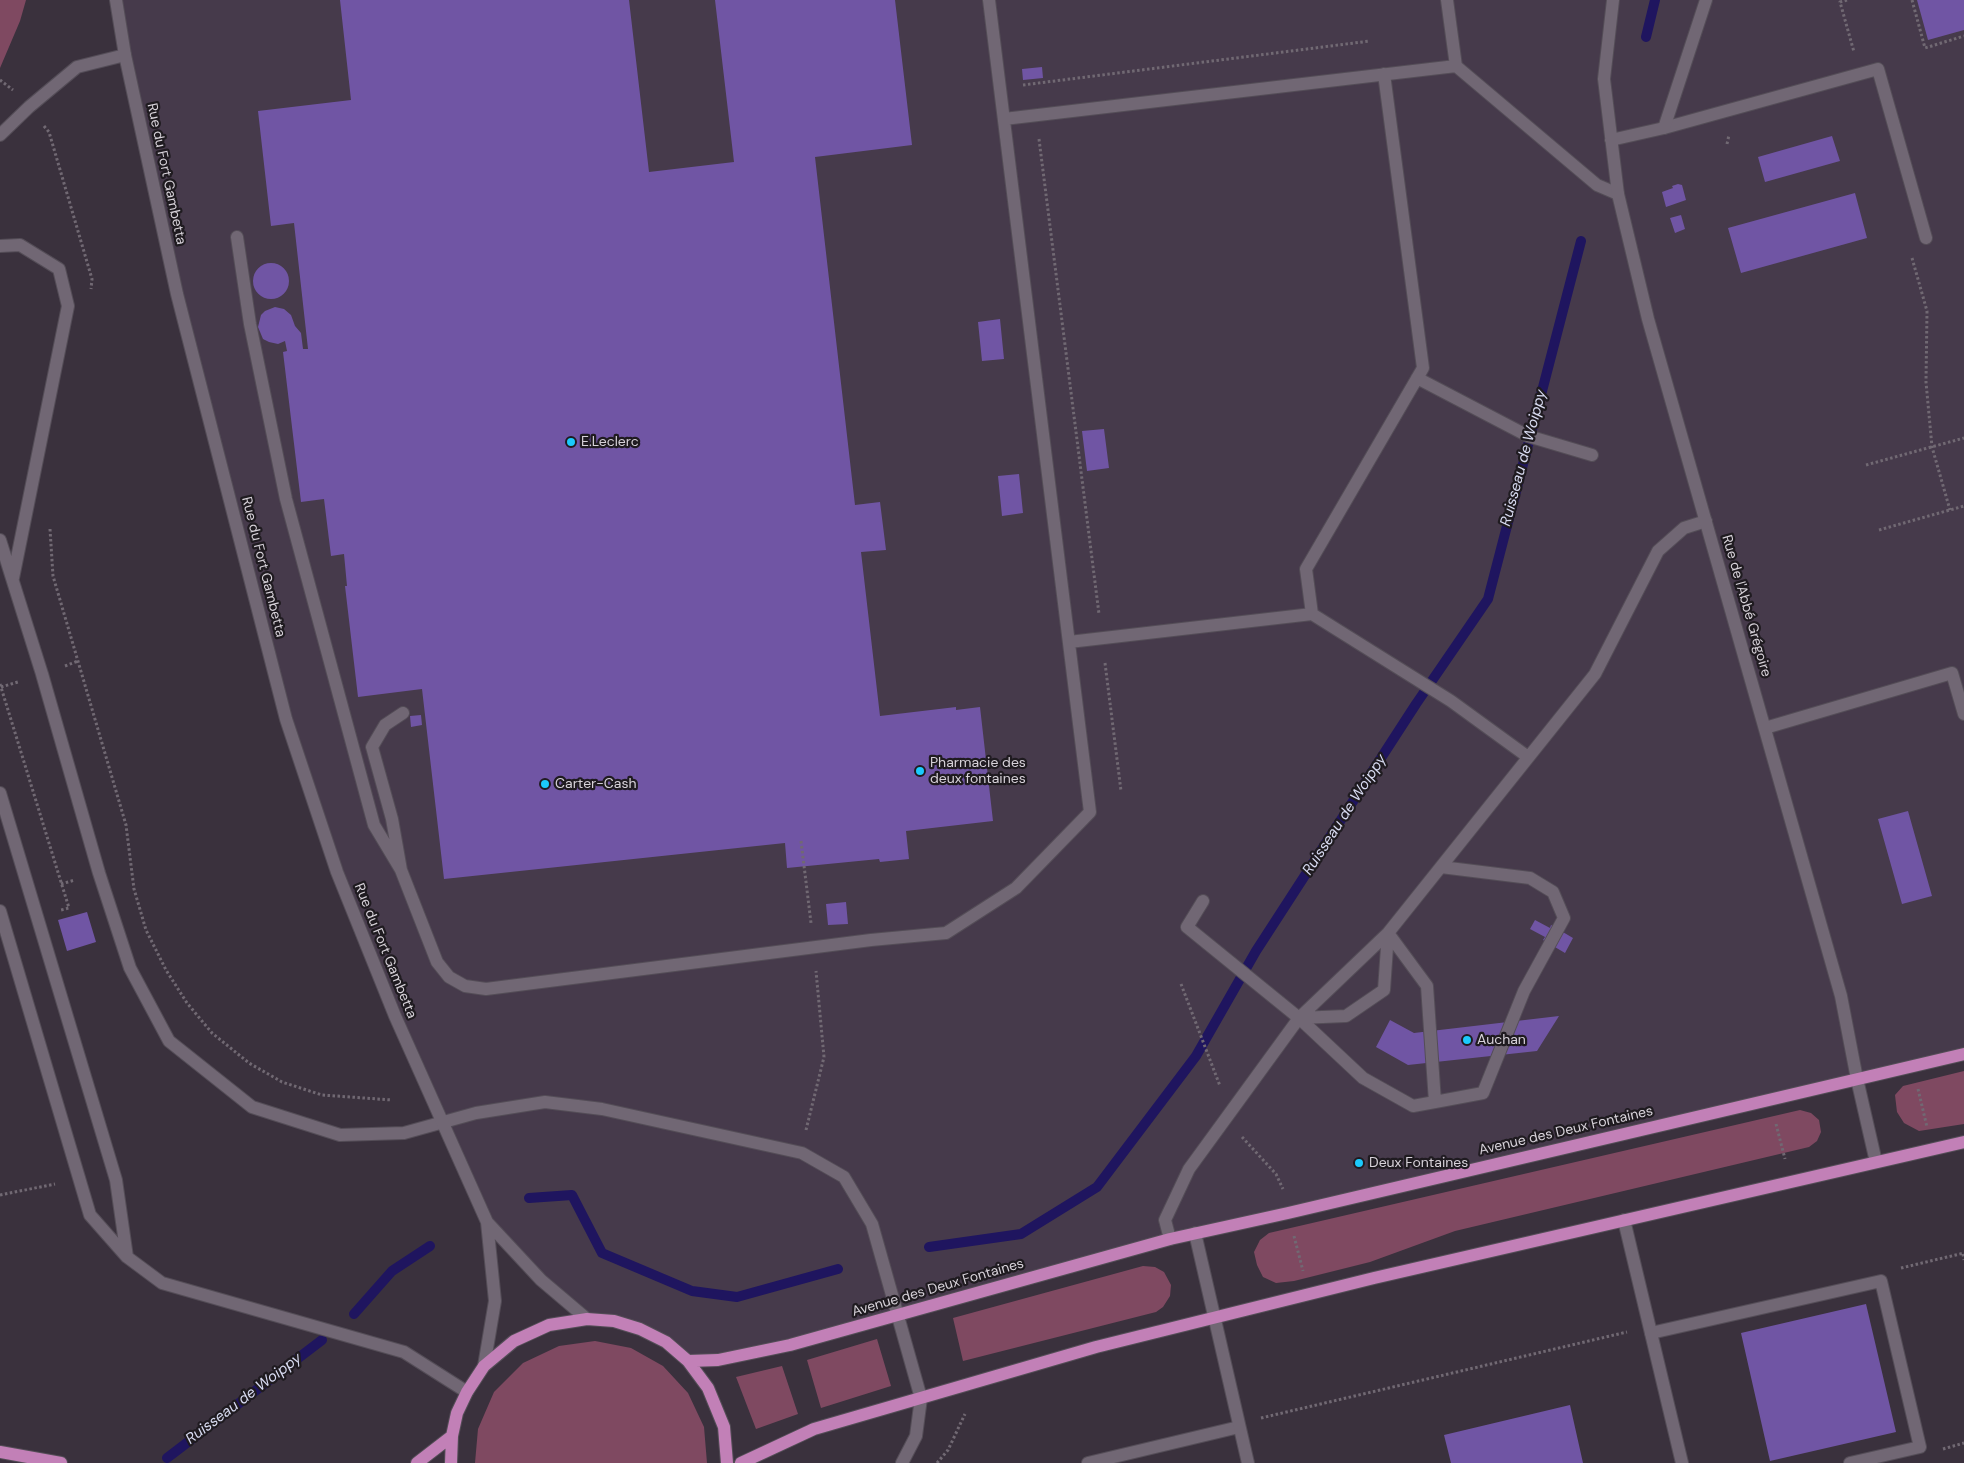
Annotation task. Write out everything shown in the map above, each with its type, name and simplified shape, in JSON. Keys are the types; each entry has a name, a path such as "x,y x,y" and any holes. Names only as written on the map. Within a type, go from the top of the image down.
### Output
{"main road":[{"name":"Avenue des Deux Fontaines","path":"688,1361 718,1360 790,1345 1170,1239 1964,1054"},
{"path":"741,1463 814,1429 1096,1347 1308,1294 1964,1142"},
{"path":"451,1463 452,1436 458,1413 467,1392 484,1366 514,1341 549,1325 587,1318 614,1321 640,1328 666,1342 688,1361 708,1388 724,1427 727,1463"},
{"path":"417,1463 452,1436"},
{"path":"0,1452 61,1463"}],"street":[{"name":"Rue du Fort Gambetta","path":"116,0 125,55 177,294 286,719 337,872 395,1016 441,1123 487,1222 540,1280 587,1318"},
{"path":"237,237 250,324 286,499 374,825 401,870 438,962 449,977 465,986 486,989 946,933 1016,888 1090,812 989,0"},
{"path":"1447,0 1456,66 1597,185 1618,194"},
{"name":"Rue de l'Abbé Grégoire","path":"1613,0 1604,79 1618,194 1648,319 1841,996 1856,1079"},
{"path":"1664,128 1706,0"},
{"path":"0,135 29,107 77,67 125,55"},
{"path":"1004,119 1456,66"},
{"path":"1611,140 1664,128 1878,69 1926,238"},
{"path":"1312,614 1306,569 1420,373 1384,74"},
{"path":"0,246 20,244 59,269 68,306 13,580"},
{"path":"1420,373 1469,406 1528,436 1592,455"},
{"path":"1170,1239 1165,1220 1189,1170 1299,1018 1388,933 1595,674 1658,551 1684,528 1706,521"},
{"path":"0,540 99,873 130,968 169,1041 252,1107 340,1135 404,1133 476,1113 545,1102 602,1109 802,1152 844,1177 872,1224 899,1314 921,1398 916,1436 902,1463"},
{"path":"1069,642 1312,614 1451,701 1528,757"},
{"path":"1765,728 1952,673 1964,714"},
{"path":"401,870 392,819 372,747 385,725 403,714"},
{"path":"0,793 116,1180 127,1257"},
{"path":"1203,901 1187,927 1299,1018 1363,1078 1413,1106 1483,1093 1524,991 1564,918 1553,892 1530,878 1441,867"},
{"path":"0,911 90,1215 127,1257 162,1283 404,1352 467,1392"},
{"path":"1299,1018 1346,1016 1384,990 1388,933"},
{"path":"1388,933 1427,986 1435,1102"},
{"path":"1856,1079 1876,1162"},
{"path":"1624,1220 1682,1463"},
{"name":"Rue du Fort Gambetta","path":"484,1366 495,1301 487,1222"},
{"path":"1195,1233 1248,1463"},
{"path":"1651,1330 1881,1281 1920,1447 1850,1463"},
{"path":"1088,1463 1239,1425"}],"path":[{"path":"1848,0 1840,2 1860,75"},
{"path":"1912,0 1925,48 1964,36"},
{"path":"1000,88 1370,41"},
{"path":"0,80 6,82 17,94"},
{"path":"1036,116 1121,791"},
{"path":"39,120 49,132 92,279 89,298"},
{"path":"1910,252 1927,311 1926,382 1932,447 1950,510"},
{"path":"1866,465 1964,438"},
{"path":"1879,530 1964,506"},
{"path":"52,521 50,531 53,576 126,825 134,889 146,930 166,970 187,1002 212,1033 249,1063 282,1082 322,1095 392,1100"},
{"path":"0,684 69,908"},
{"path":"801,841 814,948 824,1057 802,1152"},
{"path":"1181,984 1236,1131 1276,1174 1281,1184 1308,1294"},
{"path":"1912,1067 1932,1149"},
{"path":"1770,1098 1790,1182"},
{"path":"0,1195 80,1179"},
{"path":"1881,1281 1891,1270 1963,1254 1964,1260"},
{"path":"1239,1425 1651,1330"},
{"path":"937,1463 948,1450 965,1414"}],"shaded area":[{"path":"0,0 26,0 20,21 0,68"},
{"path":"116,0 1964,0 1964,1055 1288,1213 790,1345 688,1361 666,1342 587,1319 487,1222 395,1016 286,719 177,294"},
{"path":"1964,1071 1964,1124 1919,1131 1904,1123 1897,1112 1895,1095 1903,1086"},
{"path":"1800,1110 1811,1113 1819,1120 1821,1132 1817,1141 1809,1147 1455,1231 1370,1262 1294,1281 1276,1283 1263,1277 1257,1265 1254,1252 1260,1240 1269,1233"},
{"path":"1143,1266 1155,1267 1164,1272 1171,1285 1170,1296 1163,1307 1156,1312 963,1361 953,1318"},
{"path":"877,1339 891,1386 821,1408 807,1360"},
{"path":"595,1341 631,1348 663,1366 688,1393 704,1427 707,1463 475,1463 478,1429 494,1392 523,1363 559,1346"},
{"path":"782,1366 798,1414 756,1429 736,1377"}],"building":[{"name":"E.Leclerc","path":"340,0 629,0 649,172 734,162 715,0 895,0 912,145 815,157 855,505 880,502 886,550 861,552 880,716 956,707 956,710 980,707 993,821 906,831 909,859 880,862 879,859 787,868 785,843 444,879 422,689 358,697 345,586 347,586 344,554 331,556 324,499 301,502 283,352 287,351 285,341 278,344 263,339 258,327 261,315 265,311 275,307 284,309 291,315 295,326 301,333 303,349 308,349 294,223 271,226 258,111 351,100"},
{"path":"1917,0 1964,0 1964,30 1928,40"},
{"path":"1042,67 1043,78 1023,80 1022,69"},
{"path":"1832,136 1840,161 1765,182 1758,157"},
{"path":"1678,184 1682,185 1686,200 1666,207 1662,192"},
{"path":"1855,193 1867,238 1741,273 1728,228"},
{"path":"1681,215 1685,229 1675,233 1670,218"},
{"path":"271,263 278,264 284,268 288,274 288,288 284,294 278,298 271,299 264,298 258,294 254,288 253,281 254,274 258,268 264,264"},
{"path":"1000,319 1004,359 982,361 978,322"},
{"path":"1104,429 1109,468 1087,471 1082,431"},
{"path":"1019,474 1023,513 1002,516 998,476"},
{"path":"421,715 422,725 411,727 410,716"},
{"path":"1908,811 1932,896 1902,904 1878,819"},
{"path":"846,902 848,924 828,925 826,904"},
{"path":"87,912 96,942 67,951 58,920"},
{"path":"1535,920 1550,928 1551,925 1573,938 1565,953 1543,940 1545,937 1530,929"},
{"path":"1559,1016 1537,1051 1408,1065 1376,1047 1390,1020 1414,1033"},
{"path":"1866,1304 1896,1432 1770,1461 1741,1333"},
{"path":"1570,1405 1583,1463 1451,1463 1444,1435"}],"waterway":[{"name":"Ruisseau de Woippy","path":"1646,37 1655,0"},
{"name":"Ruisseau de Woippy","path":"929,1247 1021,1234 1097,1187 1196,1056 1256,951 1416,704 1488,599 1581,241"},
{"name":"Ruisseau de Woippy","path":"529,1198 572,1195 602,1253 692,1291 737,1297 838,1269"},
{"name":"Ruisseau de Woippy","path":"354,1314 392,1271 430,1246"},
{"name":"Ruisseau de Woippy","path":"167,1458 322,1340"}],"place":[{"name":"E.Leclerc","path":"571,442"},
{"name":"Pharmacie des deux fontaines","path":"920,771"},
{"name":"Carter-Cash","path":"545,784"},
{"name":"Auchan","path":"1467,1040"},
{"name":"Deux Fontaines","path":"1359,1163"}]}
